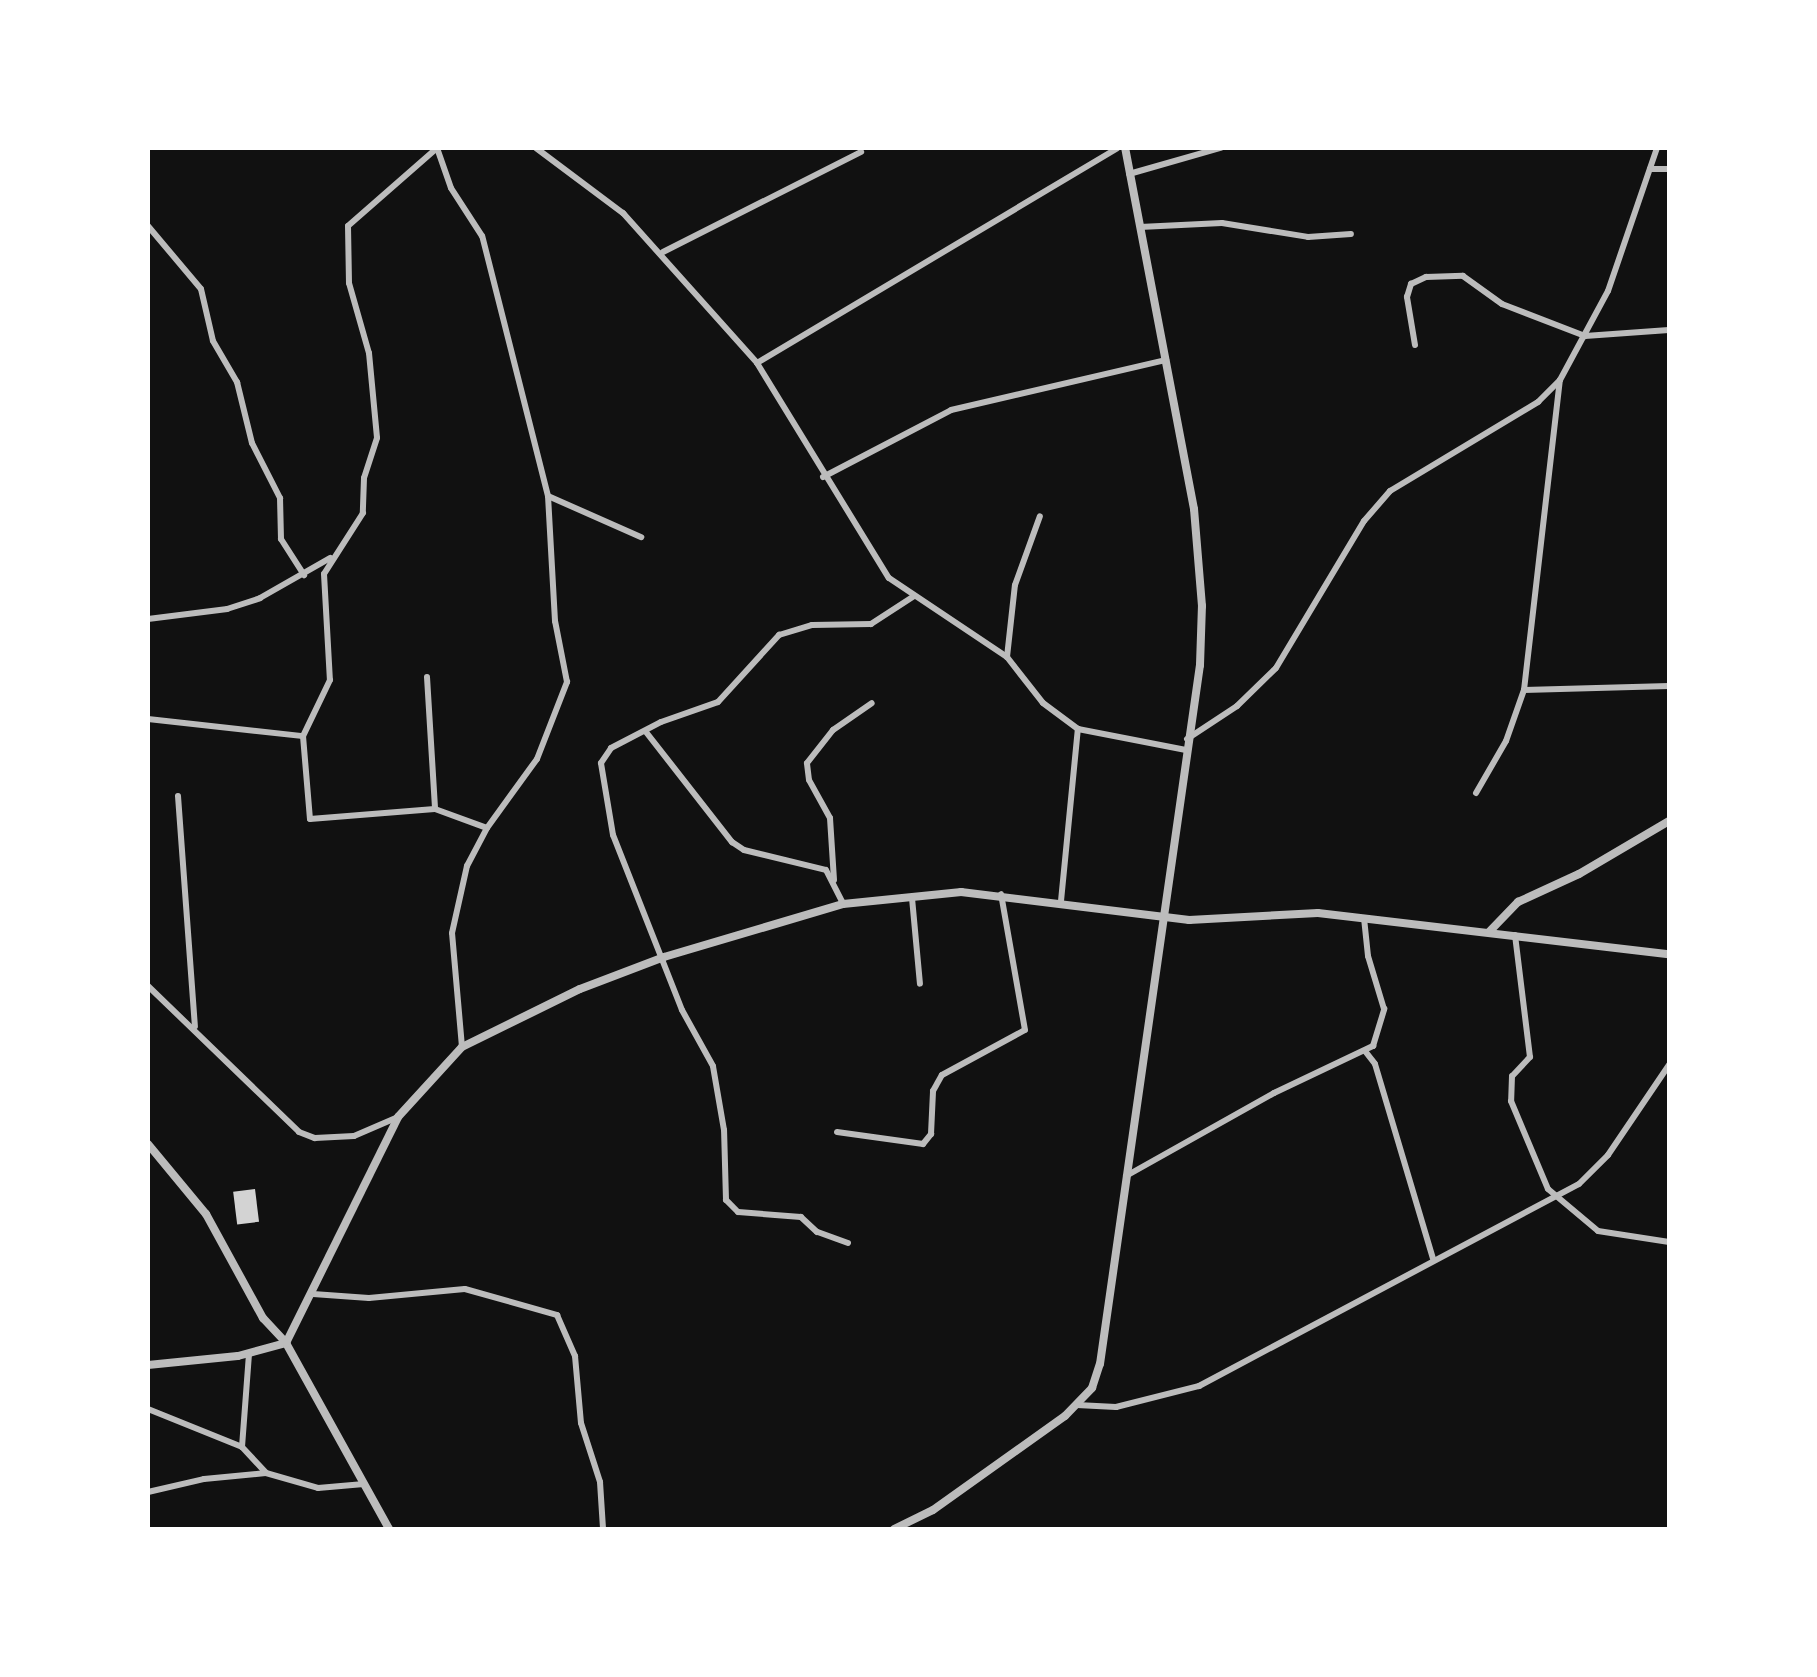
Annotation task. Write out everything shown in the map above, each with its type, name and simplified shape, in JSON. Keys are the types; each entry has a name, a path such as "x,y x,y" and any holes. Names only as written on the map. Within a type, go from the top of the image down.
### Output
{"street":[{"path":"148,619 227,609 304,575 330,558 363,513 364,478 377,438 369,353 349,283 348,226 437,148 451,188 482,236 548,496 555,621 567,682 537,759 487,828 467,866 452,933 462,1047"},
{"path":"536,148 549,155 663,252 757,363 823,477 889,578 1007,657 1043,703 1078,729 1186,750"},
{"path":"549,155 554,148"},
{"path":"757,363 1117,148"},
{"path":"894,1529 914,1526 1077,1405 1092,1388 1100,1364 1200,665 1201,571 1166,360 1125,148"},
{"path":"1129,174 1220,148"},
{"path":"1187,739 1237,706 1276,668 1364,521 1390,491 1538,402 1560,380 1608,291 1657,148"},
{"path":"663,252 861,152"},
{"path":"1650,169 1669,169"},
{"path":"1140,227 1222,223 1308,237 1351,234"},
{"path":"148,226 201,289 213,341 237,382 252,443 280,498 281,539 304,575"},
{"path":"1415,345 1407,297 1411,284 1426,277 1463,276 1502,304 1585,336 1669,330"},
{"path":"823,477 951,410 1166,360"},
{"path":"1476,793 1506,741 1524,690 1560,380"},
{"path":"548,496 641,537"},
{"path":"1007,657 1015,585 1040,516"},
{"path":"330,558 323,602 330,680 303,736 310,819 435,809 487,828"},
{"path":"848,1243 817,1232 794,1214 731,1209 726,1200 724,1130 713,1066 682,1010 606,814 601,763 611,748 718,702 779,635 812,625 871,624 914,596"},
{"path":"427,677 435,809"},
{"path":"1524,690 1669,686"},
{"path":"834,883 830,818 809,780 807,763 833,730 872,703"},
{"path":"148,719 303,736"},
{"path":"1061,901 1078,729"},
{"path":"646,732 732,842 744,850 826,870 843,904"},
{"path":"178,796 195,1026"},
{"path":"1489,932 1518,902 1579,874 1669,821"},
{"path":"837,1132 923,1144 931,1134 933,1091 942,1075 1025,1030 1007,950 1001,894"},
{"path":"148,1365 249,1354 286,1343 313,1294 398,1117 462,1047 580,989 664,957 843,904 1001,894 1162,918 1318,913 1669,954"},
{"path":"912,898 920,984"},
{"path":"1126,1176 1274,1093 1365,1051 1379,1035 1384,1009 1364,917"},
{"path":"1515,935 1530,1057 1512,1076 1511,1101 1528,1149 1555,1196 1598,1231 1669,1242"},
{"path":"148,986 195,1026 299,1132 315,1138 354,1136 398,1117"},
{"path":"1365,1051 1375,1064 1433,1259"},
{"path":"1077,1405 1116,1407 1199,1386 1323,1324 1433,1259 1579,1184 1608,1155 1669,1065"},
{"path":"148,1144 206,1214 263,1318 286,1343 389,1529"},
{"path":"313,1294 369,1298 465,1289 557,1315 575,1356 581,1423 600,1482 603,1529"},
{"path":"242,1447 249,1354"},
{"path":"148,1409 242,1447 266,1473"},
{"path":"148,1492 204,1479 266,1473 318,1488 364,1484"}],"building":[{"path":"255,1189 259,1222 237,1224 233,1192"}]}
